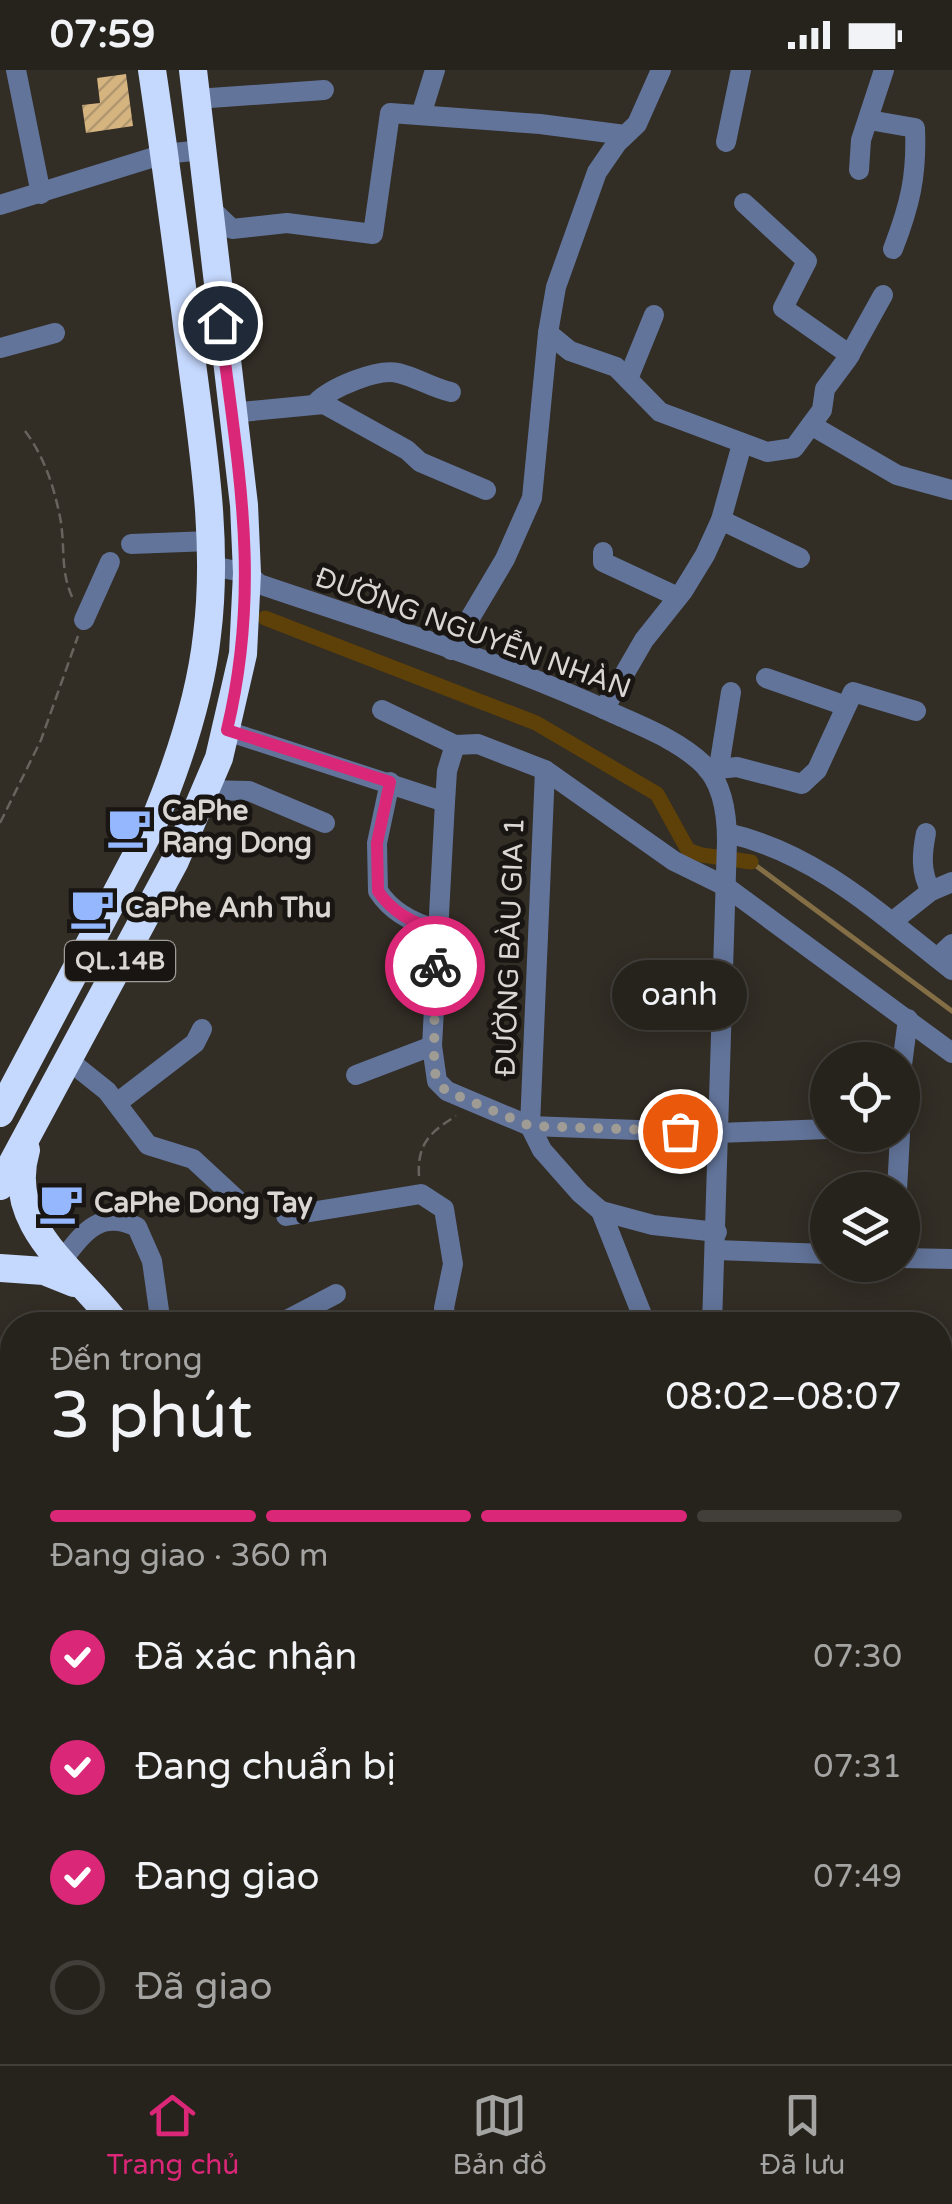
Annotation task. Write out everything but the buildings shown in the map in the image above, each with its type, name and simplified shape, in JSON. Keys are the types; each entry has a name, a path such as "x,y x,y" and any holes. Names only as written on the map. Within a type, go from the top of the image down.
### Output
{"highway":[{"name":"QL.14B","path":"0,1113 153,824 172,778 199,684 207,636 211,554 207,476 152,70"},
{"name":"QL.14B","path":"0,1186 175,861 207,790 227,730 243,654 247,573 244,506 193,70"},
{"path":"36,1114 23,1159 22,1197 29,1217 60,1263 106,1312"},
{"path":"0,1268 44,1271 89,1291"}],"street":[{"path":"16,70 41,194"},
{"path":"421,115 435,70"},
{"path":"451,650 505,559 532,498 556,287 597,172 637,124 661,70"},
{"path":"726,142 740,70"},
{"path":"859,170 861,140 884,70"},
{"path":"196,99 324,90"},
{"path":"210,208 232,229 287,224 374,234 390,112 625,135"},
{"path":"869,120 915,128 916,174 893,250"},
{"path":"0,206 164,154 202,150"},
{"path":"744,203 807,261 782,308 850,355"},
{"path":"548,333 570,351 616,367 660,412 767,452 794,448 811,425 822,410 825,389 850,355 883,295"},
{"path":"628,379 654,315"},
{"path":"0,348 55,333"},
{"path":"317,402 328,390 379,372 396,372 451,392"},
{"path":"231,413 317,402 388,439 420,462 486,490"},
{"path":"811,425 897,475 952,490"},
{"path":"604,709 644,640 705,555 721,520 742,444"},
{"path":"721,520 800,558"},
{"name":"ĐƯỜNG NGUYỄN NHÀN","path":"131,544 211,554 260,584 451,650 604,709 662,736 714,768 738,767 802,784 817,770 849,699"},
{"path":"603,552 603,562 678,597"},
{"path":"84,620 110,562"},
{"path":"766,678 916,711"},
{"path":"713,1312 726,879 723,800 714,768 731,692"},
{"path":"382,710 454,745 478,744 545,770 674,861 726,879 952,1053"},
{"path":"227,730 444,802"},
{"path":"454,745 444,802 432,1046 437,1081 446,1091 530,1126 718,1133 810,1130"},
{"name":"ĐƯỜNG BÀU GIA 1","path":"530,1126 545,770"},
{"path":"390,782 377,843 378,891 401,914 436,929"},
{"path":"207,790 250,791 325,822"},
{"path":"926,833 921,856 925,881 931,890"},
{"path":"726,837 756,840 802,861 850,888 947,957"},
{"path":"893,921 931,890 952,882"},
{"path":"905,1042 908,1020"},
{"path":"117,1103 196,1043 202,1030"},
{"path":"356,1075 432,1046"},
{"path":"67,1059 96,1080 148,1145 193,1159 248,1209"},
{"path":"530,1126 542,1150 580,1193 602,1211 716,1241 810,1252"},
{"path":"286,1216 421,1194 444,1209 454,1264 445,1312"},
{"path":"602,1211 641,1312"},
{"path":"60,1263 96,1224 120,1219 137,1227 152,1262 159,1312"},
{"path":"920,1258 952,1259"},
{"path":"302,1312 336,1294"}],"path":[{"path":"0,823 41,740 84,620 64,581 60,519 40,452 25,432"}],"waterway":[{"path":"265,618 536,723 657,794 688,850 751,862"},
{"path":"751,862 952,1011"}],"way so far":[{"path":"435,966 432,1046 437,1081 446,1091 530,1126 680,1131"}],"place":[{"name":"CaPhe Rang Dong","path":"129,827"},
{"name":"CaPhe Anh Thu","path":"92,908"},
{"name":"oanh","path":"680,1131"},
{"name":"CaPhe Dong Tay","path":"61,1203"}],"route":[{"path":"220,323 247,544 243,654 227,730 390,782 377,843 378,891 401,914 436,929 435,966"}]}
